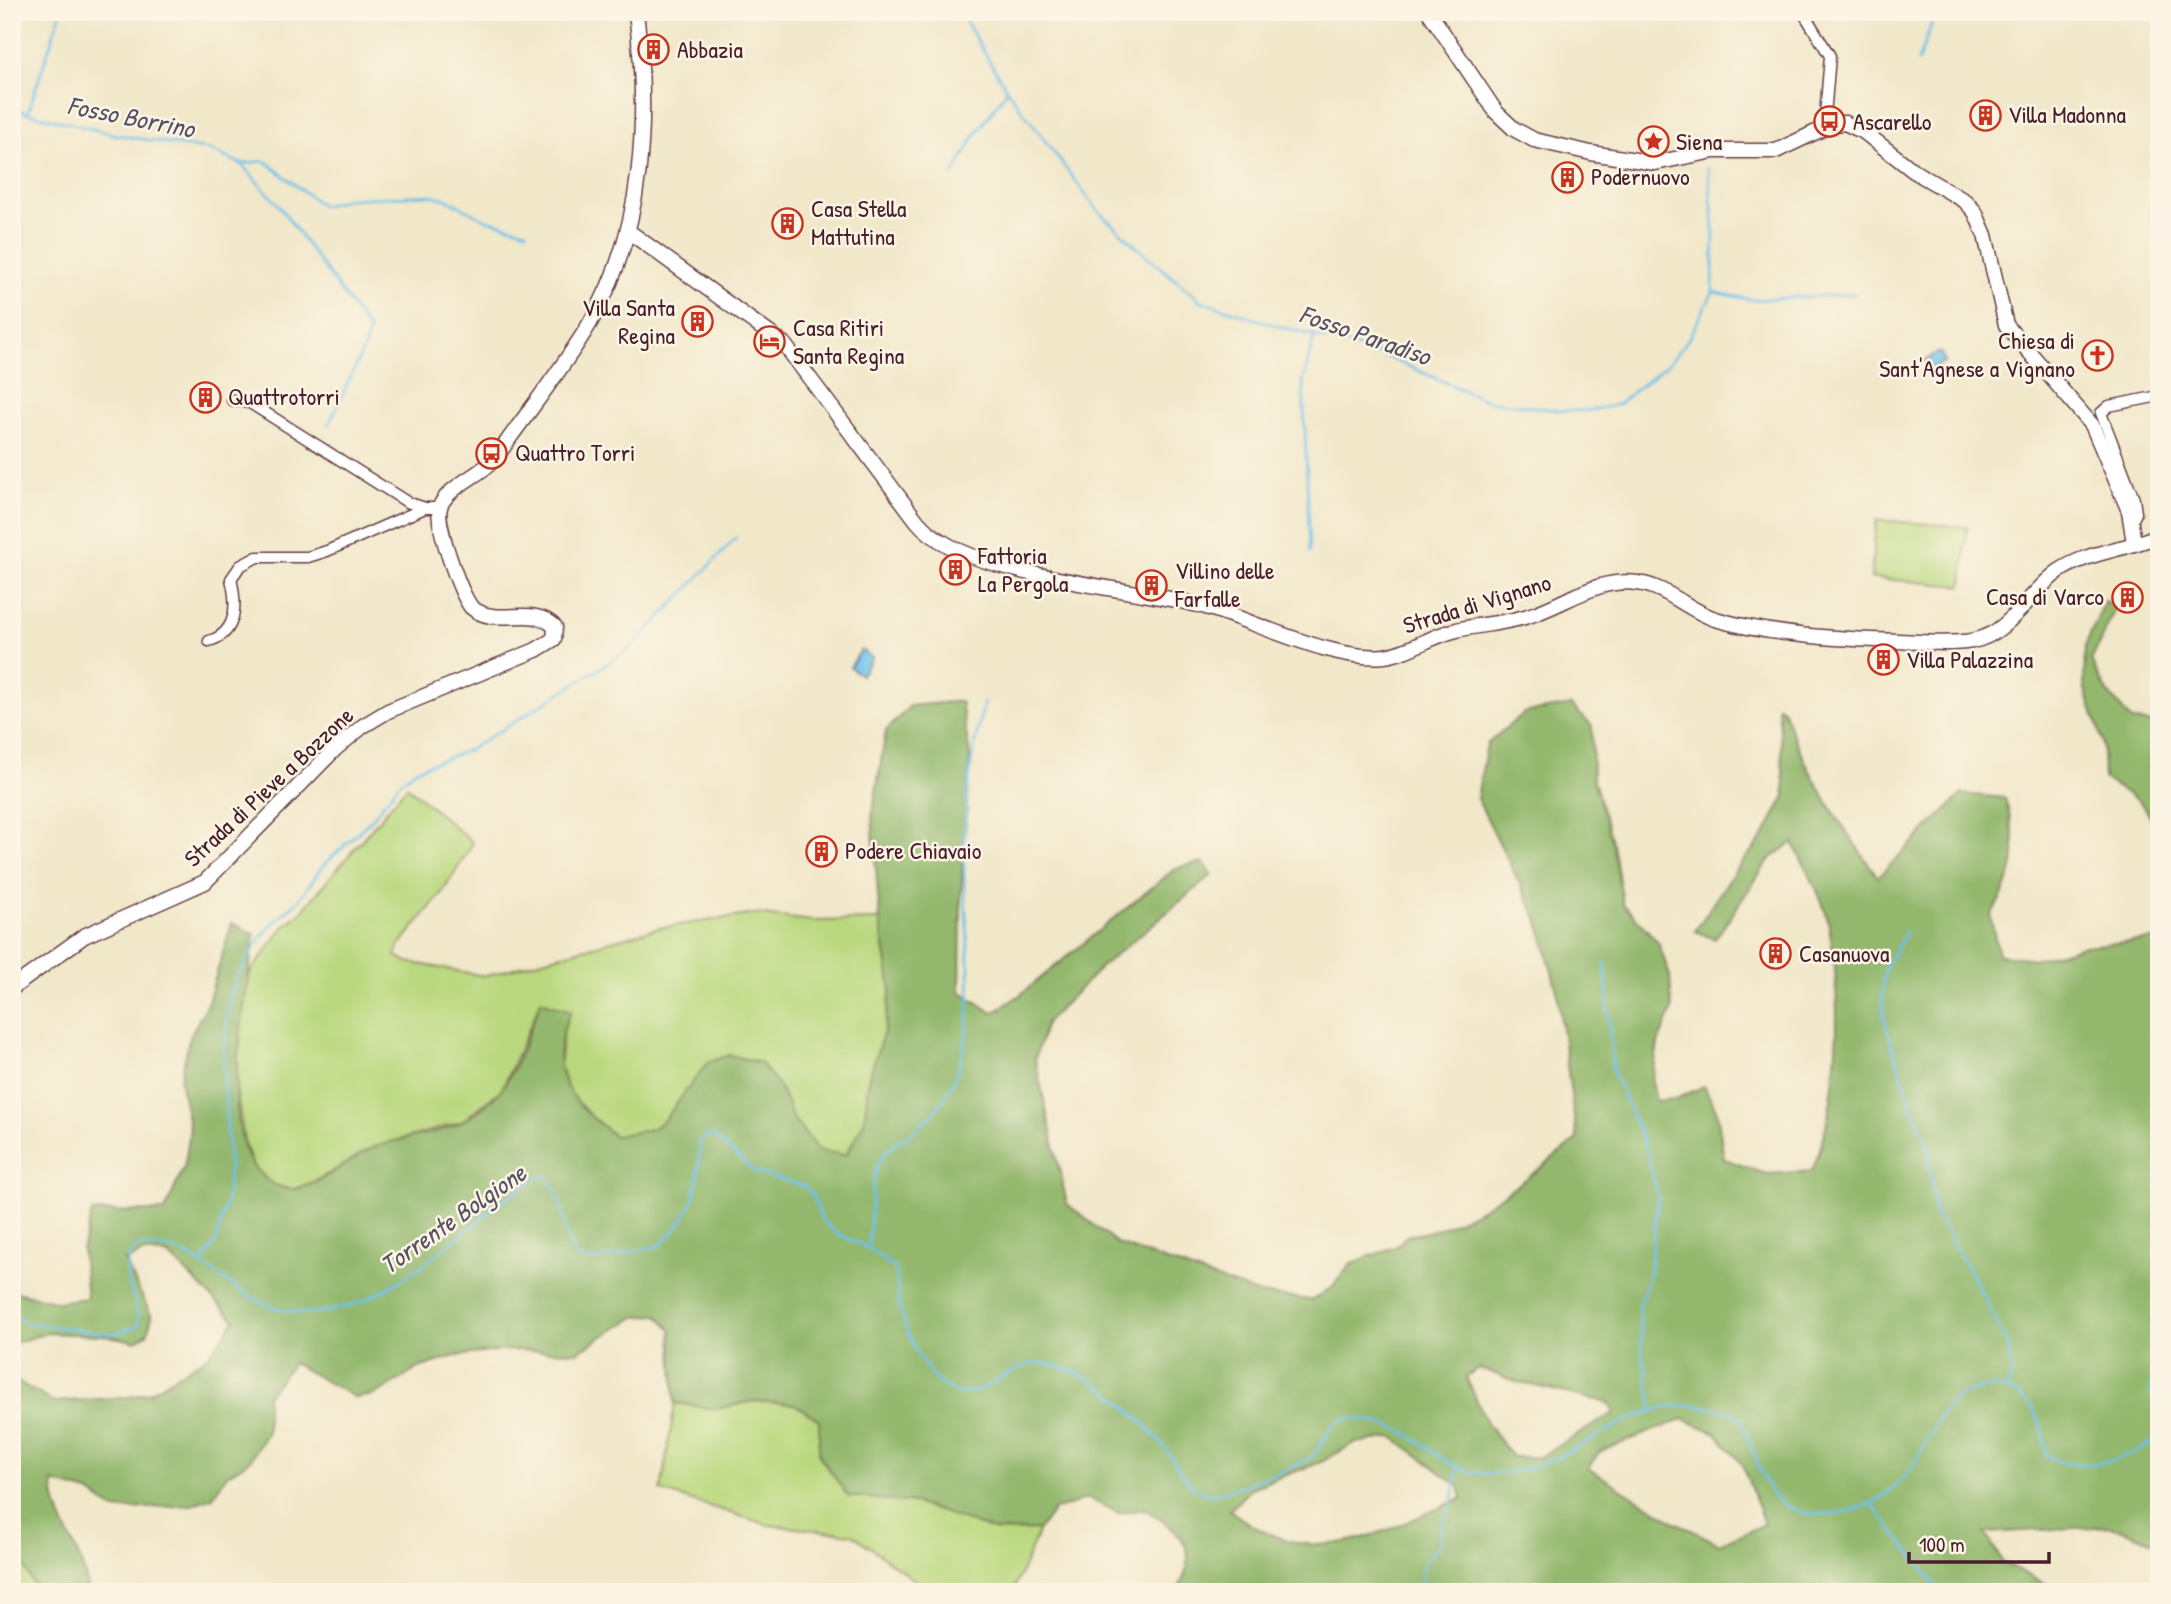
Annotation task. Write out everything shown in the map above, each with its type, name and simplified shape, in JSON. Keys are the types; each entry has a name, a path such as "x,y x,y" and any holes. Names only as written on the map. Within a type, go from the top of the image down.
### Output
{"street":[{"path":"232,400 250,403 407,502 425,508 440,508 447,497 495,459 575,348 596,312 628,231 642,137 642,64 636,12"},
{"path":"1429,12 1496,112 1514,129 1534,140 1651,163 1714,151 1776,151 1824,128 1841,123 1859,129 1914,172 1972,207 1985,235 2007,328 2092,425 2132,521 2134,543"},
{"path":"1803,12 1830,56 1824,128"},
{"name":"Strada di Vignano","path":"628,231 781,341 866,449 921,527 954,548 1036,573 1207,607 1344,652 1373,657 1394,654 1464,628 1523,618 1599,585 1617,582 1653,587 1716,619 1825,638 1934,643 1972,641 1994,633 2066,567 2159,535"},
{"path":"2132,521 2136,513 2134,499 2102,413 2109,406 2159,396"},
{"path":"209,641 218,639 234,616 235,596 231,579 240,566 257,557 308,557 425,508"},
{"name":"Strada di Pieve a Bozzone","path":"12,988 78,940 205,882 335,749 363,726 388,711 552,640 556,629 543,618 492,618 471,607 443,534 440,508"}],"green space":[{"path":"1876,520 1967,527 1962,586 1871,578"},
{"path":"2105,601 2116,607 2091,661 2105,689 2132,721 2159,723 2159,828 2139,801 2104,779 2103,742 2084,686 2085,646"},
{"path":"961,701 970,757 961,894 960,991 993,1013 1020,995 1176,868 1202,862 1212,875 1102,966 1046,1023 1035,1059 1067,1204 1118,1244 1260,1294 1312,1300 1332,1287 1352,1263 1395,1247 1408,1235 1452,1224 1475,1213 1519,1184 1577,1139 1557,991 1539,922 1477,798 1487,744 1524,713 1571,705 1592,726 1593,778 1613,845 1623,904 1658,942 1670,976 1672,1010 1658,1043 1652,1082 1656,1101 1676,1099 1704,1086 1717,1112 1724,1159 1766,1174 1812,1171 1828,1114 1836,1048 1836,981 1828,921 1818,892 1793,842 1769,860 1715,939 1695,931 1732,875 1764,836 1785,796 1778,706 1783,709 1801,754 1824,796 1878,877 1962,794 2005,798 2013,832 2014,860 2007,886 1990,916 1999,955 2038,959 2084,946 2159,939 2159,1544 2111,1526 1985,1533 2003,1562 2060,1592 1176,1592 1188,1565 1188,1553 1178,1534 1145,1509 1118,1513 1088,1498 1054,1510 1039,1530 997,1531 915,1503 848,1496 819,1455 819,1420 794,1404 754,1401 716,1409 675,1403 671,1329 658,1315 635,1317 577,1352 508,1350 455,1356 419,1368 374,1395 356,1398 293,1363 267,1396 267,1432 250,1460 226,1476 213,1497 191,1505 114,1510 89,1492 53,1482 58,1511 82,1566 87,1592 39,1592 24,1566 15,1524 19,1480 12,1471 12,1367 17,1381 53,1402 149,1393 208,1356 235,1320 169,1255 144,1252 125,1261 152,1317 147,1334 135,1341 102,1335 46,1333 12,1344 12,1291 58,1302 87,1298 82,1250 92,1212 165,1211 185,1164 190,1130 180,1080 190,1036 207,1005 232,923 254,934 238,1051 238,1113 242,1141 255,1169 268,1181 279,1186 290,1189 309,1185 370,1149 450,1127 477,1111 499,1093 508,1079 541,1001 571,1011 560,1050 560,1067 565,1082 573,1097 585,1110 615,1136 652,1129 665,1119 708,1062 730,1055 761,1063 781,1089 794,1120 819,1151 846,1155 864,1122 869,1077 884,1032 891,989 880,920 872,817 886,731 910,706","holes":["1478,1368 1518,1382 1609,1403 1614,1413 1539,1457 1512,1457 1488,1425 1466,1377","1683,1419 1716,1433 1742,1464 1764,1524 1719,1544 1675,1522 1588,1468 1599,1452","1393,1437 1459,1486 1462,1498 1374,1535 1346,1542 1318,1544 1289,1541 1260,1530 1230,1510 1251,1488 1321,1462 1355,1443"]},
{"path":"407,786 473,843 444,890 399,946 396,956 408,962 485,976 658,928 720,919 756,914 812,921 880,920 891,989 884,1032 869,1077 864,1122 846,1155 819,1151 794,1120 781,1089 708,1062 665,1120 652,1129 615,1137 574,1102 559,1070 563,1029 541,1001 502,1089 461,1122 372,1148 317,1180 292,1190 271,1184 252,1164 244,1140 237,1095 237,1042 250,973 283,928 303,910"},
{"path":"754,1401 794,1404 819,1420 819,1455 848,1496 915,1503 997,1531 1039,1530 1013,1592 931,1592 852,1534 769,1525 661,1491 675,1403 716,1409"},
{"path":"12,1471 19,1480 13,1507 32,1582 39,1592 12,1592"}],"water":[{"path":"1940,352 1945,361 1929,370 1924,361"},
{"path":"861,650 872,658 861,675 850,667"}],"waterway":[{"path":"28,112 61,12"},
{"name":"Fosso Paradiso","path":"960,12 1007,90 1097,210 1201,301 1281,327 1371,350 1488,401 1586,411 1617,405 1669,363 1689,338 1713,292 1714,228 1708,167"},
{"path":"1918,61 1936,12"},
{"path":"953,175 974,137 1007,90"},
{"name":"Fosso Borrino","path":"12,109 117,135 210,150 241,164 277,203 369,330 364,348 328,426"},
{"path":"241,164 265,161 322,206 347,199 430,195 446,199 487,220 527,231"},
{"path":"1713,292 1753,300 1855,294"},
{"path":"1310,552 1303,383 1314,336"},
{"path":"200,1265 215,1244 227,1198 229,1164 223,1054 231,991 253,949 270,926 298,901 323,866 371,820 400,782 417,769 469,750 629,650 736,538"},
{"path":"868,1247 872,1190 881,1158 891,1146 924,1123 939,1106 956,1075 963,1052 969,1006 964,866 966,804 971,763 984,703"},
{"path":"1906,932 1885,968 1882,994 1884,1019 1912,1108 1928,1145 1934,1210 1984,1297 2007,1344 2013,1375 2006,1389"},
{"path":"1605,962 1613,1073 1646,1147 1658,1197 1649,1277 1639,1306 1642,1351 1653,1410"},
{"name":"Torrente Bolgione","path":"12,1315 26,1323 113,1334 138,1326 136,1304 127,1274 127,1265 138,1246 180,1252 239,1290 276,1308 314,1313 350,1306 384,1290 417,1269 512,1195 543,1176 551,1182 556,1191 568,1240 580,1258 594,1260 659,1246 672,1234 688,1211 696,1186 700,1140 711,1134 755,1172 804,1186 812,1194 822,1220 836,1233 868,1248 895,1268 904,1322 918,1353 937,1381 950,1390 964,1393 979,1390 1029,1365 1051,1365 1080,1374 1106,1390 1130,1410 1161,1443 1192,1486 1206,1494 1241,1486 1303,1462 1314,1454 1332,1426 1348,1418 1397,1429 1458,1467 1472,1472 1490,1473 1535,1466 1652,1411 1678,1406 1715,1408 1740,1418 1764,1478 1778,1501 1796,1510 1816,1514 1833,1514 1864,1507 1891,1491 1910,1470 1942,1413 1966,1393 1984,1388 2007,1390 2030,1405 2039,1420 2047,1456 2060,1462 2105,1462 2134,1452 2159,1438"},
{"name":"Torrente Bolgione","path":"2159,1367 2153,1372 2151,1392 2159,1420"},
{"path":"1422,1592 1424,1566 1440,1545 1440,1531 1453,1500 1458,1466"},
{"path":"1872,1504 1941,1592"}],"place":[{"name":"Abbazia","path":"654,50"},
{"name":"Villa Madonna","path":"1985,115"},
{"name":"Ascarello","path":"1830,122"},
{"name":"Siena","path":"1653,142"},
{"name":"Podernuovo","path":"1568,177"},
{"name":"Casa Stella Mattutina","path":"788,223"},
{"name":"Villa Santa Regina","path":"698,322"},
{"name":"Casa Ritiri Santa Regina","path":"770,342"},
{"name":"Chiesa di Sant'Agnese a Vignano","path":"2098,355"},
{"name":"Quattrotorri","path":"205,397"},
{"name":"Quattro Torri","path":"492,453"},
{"name":"Fattoria La Pergola","path":"955,570"},
{"name":"Villino delle Farfalle","path":"1152,585"},
{"name":"Casa di Varco","path":"2127,597"},
{"name":"Villa Palazzina","path":"1883,660"},
{"name":"Podere Chiavaio","path":"822,851"},
{"name":"Casanuova","path":"1776,954"}]}
